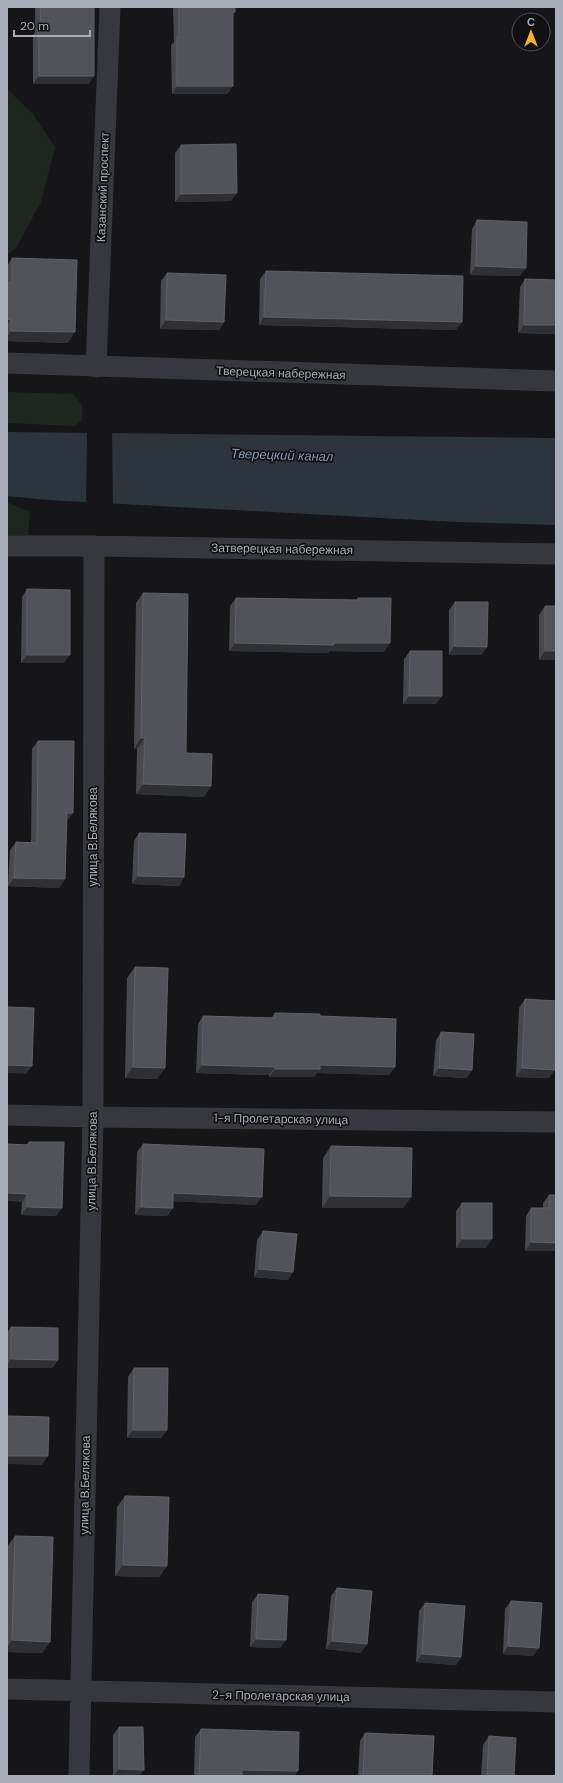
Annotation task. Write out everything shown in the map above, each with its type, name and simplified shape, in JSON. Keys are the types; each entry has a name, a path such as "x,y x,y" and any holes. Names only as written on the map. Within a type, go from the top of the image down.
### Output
{"street":[{"name":"Казанский проспект","path":"96,367 110,7"},
{"name":"Тверецкая набережная","path":"7,364 556,381"},
{"name":"Затверецкая набережная","path":"7,546 94,546 556,554"},
{"name":"улица В.Белякова","path":"79,1776 93,1117 94,546"},
{"name":"1-я Пролетарская улица","path":"7,1115 556,1122"},
{"name":"2-я Пролетарская улица","path":"7,1689 81,1692 556,1702"}],"shaded area":[{"path":"7,89 32,113 55,147 41,202 16,248 7,255"},
{"path":"7,392 73,394 82,405 82,420 75,426 7,423"},
{"path":"7,502 30,512 28,535 7,535"}],"water":[{"name":"Тверецкий канал","path":"7,432 556,438 556,525 456,522 48,500 7,496"}],"pier":[{"path":"87,431 112,431 113,506 86,504"}],"building":[{"path":"40,7 94,7 94,76 39,76 38,27 41,27"},
{"path":"179,7 235,7 235,12 233,12 233,86 177,86 177,37 179,37"},
{"path":"236,144 237,193 181,194 181,145"},
{"path":"477,220 527,222 526,268 476,266"},
{"path":"12,258 77,260 75,332 11,331 11,320 7,319 7,283 12,283"},
{"path":"266,271 463,276 462,322 264,317"},
{"path":"167,273 226,275 224,322 166,320"},
{"path":"525,279 556,280 556,325 524,325"},
{"path":"27,589 70,590 70,655 27,655"},
{"path":"143,593 188,594 186,753 212,754 211,786 143,784 145,738 141,738"},
{"path":"236,598 358,600 358,598 391,598 390,643 334,643 334,645 235,643"},
{"path":"455,602 488,602 487,647 454,646"},
{"path":"545,606 556,606 556,651 545,651"},
{"path":"410,651 442,651 442,696 409,696"},
{"path":"38,741 74,741 73,813 67,813 65,879 14,878 16,842 37,843"},
{"path":"139,833 186,834 184,877 138,876"},
{"path":"135,967 168,968 165,1068 133,1067"},
{"path":"525,999 556,1001 555,1070 522,1068"},
{"path":"7,1007 34,1008 32,1066 7,1065"},
{"path":"275,1013 320,1014 320,1016 396,1019 395,1067 320,1065 320,1069 275,1069 275,1067 202,1065 203,1016 275,1018"},
{"path":"441,1032 474,1034 472,1070 439,1068"},
{"path":"29,1142 64,1142 62,1208 27,1207 27,1194 7,1193 7,1144 29,1145"},
{"path":"143,1144 264,1149 262,1197 173,1193 173,1208 141,1207"},
{"path":"331,1146 412,1148 411,1197 330,1196"},
{"path":"549,1195 556,1195 556,1243 531,1242 531,1208 549,1208"},
{"path":"462,1203 492,1203 492,1239 462,1239"},
{"path":"263,1231 297,1234 293,1272 259,1269"},
{"path":"11,1327 58,1328 58,1360 11,1359"},
{"path":"134,1368 168,1368 167,1430 133,1430"},
{"path":"7,1416 49,1417 48,1456 7,1456"},
{"path":"125,1496 169,1497 167,1566 123,1565"},
{"path":"15,1536 53,1537 50,1642 12,1640"},
{"path":"337,1588 372,1591 367,1644 332,1641"},
{"path":"258,1594 288,1596 286,1640 256,1639"},
{"path":"511,1601 542,1603 539,1648 508,1646"},
{"path":"425,1603 465,1606 461,1657 422,1654"},
{"path":"119,1727 143,1727 144,1770 119,1769"},
{"path":"201,1729 299,1732 298,1771 242,1770 242,1776 199,1776"},
{"path":"365,1733 434,1736 432,1776 363,1776"},
{"path":"489,1736 516,1738 514,1776 487,1776"}]}
